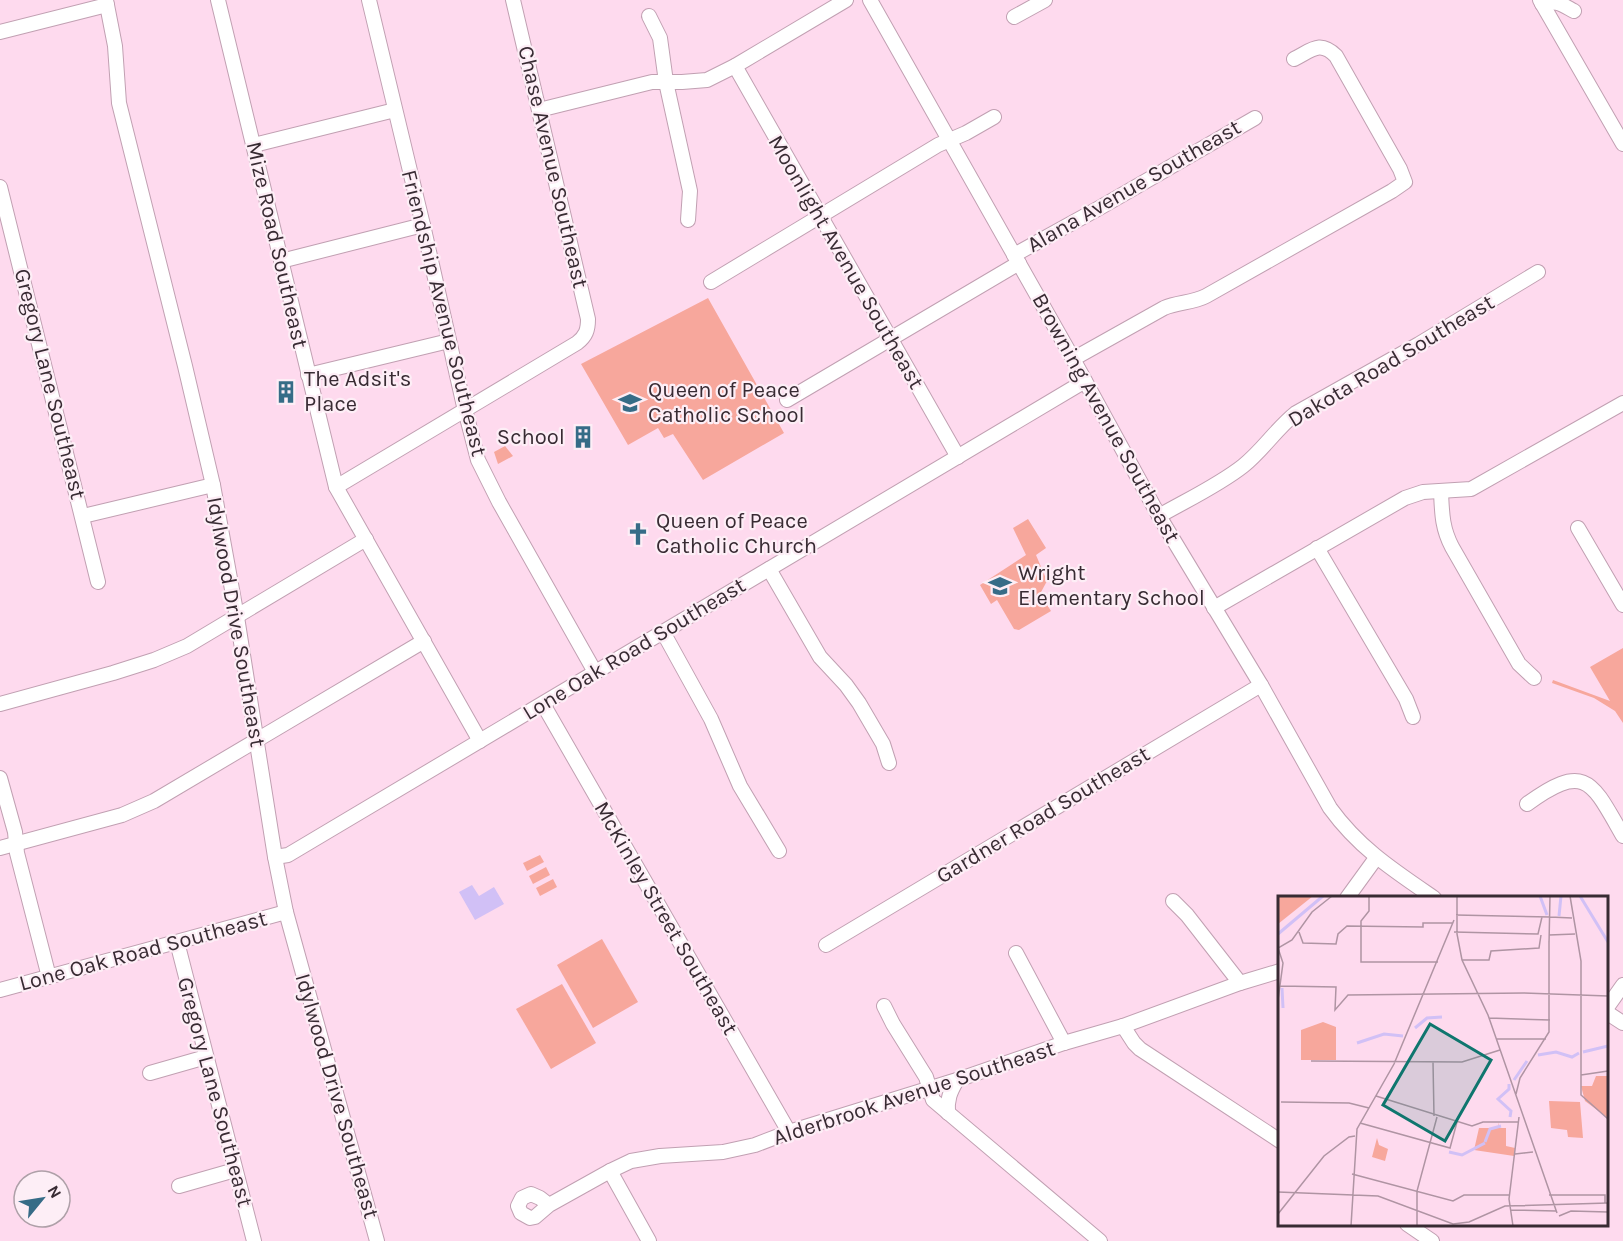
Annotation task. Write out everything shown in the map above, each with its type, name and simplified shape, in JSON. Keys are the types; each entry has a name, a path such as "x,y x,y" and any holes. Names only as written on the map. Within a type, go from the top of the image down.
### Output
{"street":[{"name":"Mize Road Southeast","path":"218,0 336,487 480,741"},
{"name":"Friendship Avenue Southeast","path":"369,0 478,460 595,672"},
{"name":"Chase Avenue Southeast","path":"465,411 577,343 586,334 588,327 513,0"},
{"path":"539,110 652,82 707,80 735,66 846,0"},
{"name":"Browning Avenue Southeast","path":"870,0 1159,516 1261,685 1330,808 1342,824 1376,858 1433,896"},
{"path":"1014,16 1045,0"},
{"path":"1541,2 1557,2 1574,11"},
{"path":"1541,2 1623,144"},
{"path":"0,32 106,3"},
{"name":"Idylwood Drive Southeast","path":"106,3 113,29 119,103 213,485 286,912 377,1241"},
{"path":"649,16 660,38 666,82 690,191 687,220"},
{"path":"1073,359 1164,308 1196,301 1206,296 1405,182 1400,169 1336,56 1329,49 1322,47 1294,59"},
{"name":"Moonlight Avenue Southeast","path":"735,66 958,457"},
{"path":"254,145 395,110"},
{"path":"711,282 938,145 994,117"},
{"name":"Alana Avenue Southeast","path":"787,400 891,340 1101,207 1255,118"},
{"name":"Gregory Lane Southeast","path":"0,187 98,582"},
{"path":"281,261 423,225"},
{"name":"Dakota Road Southeast","path":"1159,516 1244,466 1296,413 1419,344 1538,272"},
{"path":"308,375 449,341"},
{"name":"Lone Oak Road Southeast","path":"275,857 288,855 1085,381"},
{"path":"1214,608 1405,498 1423,492 1471,489 1623,403"},
{"path":"336,487 465,411"},
{"path":"82,516 213,485"},
{"path":"1441,492 1442,522 1445,534 1519,664 1534,678"},
{"path":"1578,528 1617,581 1623,605"},
{"path":"0,704 113,673 154,660 187,646 366,539"},
{"path":"1317,548 1406,699 1413,717"},
{"path":"769,569 820,657 859,703 883,744 889,763"},
{"path":"663,633 711,719 740,786 779,851"},
{"path":"0,848 122,815 154,801 424,641"},
{"name":"Gardner Road Southeast","path":"826,945 1261,685"},
{"name":"McKinley Street Southeast","path":"543,704 789,1132"},
{"path":"0,778 49,977"},
{"path":"1527,804 1556,785 1581,781 1596,790 1623,836"},
{"path":"1348,896 1376,858"},
{"path":"1173,901 1187,915 1240,982"},
{"name":"Lone Oak Road Southeast","path":"0,990 286,912"},
{"name":"Gregory Lane Southeast","path":"177,942 254,1241"},
{"path":"1016,953 1064,1043"},
{"name":"Alderbrook Avenue Southeast","path":"549,1205 632,1161 738,1150 755,1146 789,1132 1123,1026 1240,982 1278,972"},
{"path":"1608,1007 1623,985"},
{"path":"884,1006 926,1077 933,1100 1100,1241"},
{"path":"1608,1012 1623,1023"},
{"path":"1123,1026 1140,1049 1278,1140"},
{"path":"150,1073 206,1057"},
{"path":"948,1113 947,1102 957,1080"},
{"path":"179,1186 235,1170"},
{"path":"610,1171 650,1241"},
{"path":"1410,1226 1432,1241"}],"shaded area":[{"path":"708,298 784,433 703,480 673,434 664,438 658,428 628,445 581,364"},
{"path":"505,446 513,456 498,464 494,452"},
{"path":"1028,519 1046,548 1036,555 1047,581 1040,594 1051,611 1019,630 1014,629 997,600 991,604 980,585 1026,555 1013,528"},
{"path":"1623,648 1623,723 1615,711 1594,698 1552,683 1553,680 1610,701 1590,667"},
{"path":"540,855 544,862 527,871 523,863"},
{"path":"546,867 550,875 533,884 529,876"},
{"path":"553,879 557,887 540,896 536,888"},
{"path":"472,885 479,896 494,887 504,904 475,920 459,892"},
{"path":"602,939 638,1002 593,1028 557,965"},
{"path":"562,984 596,1043 551,1069 516,1009"}],"place":[{"name":"The Adsit's Place","path":"286,392"},
{"name":"Queen of Peace Catholic School","path":"630,403"},
{"name":"School","path":"583,437"},
{"name":"Queen of Peace Catholic Church","path":"638,534"},
{"name":"Wright Elementary School","path":"1000,586"}]}
